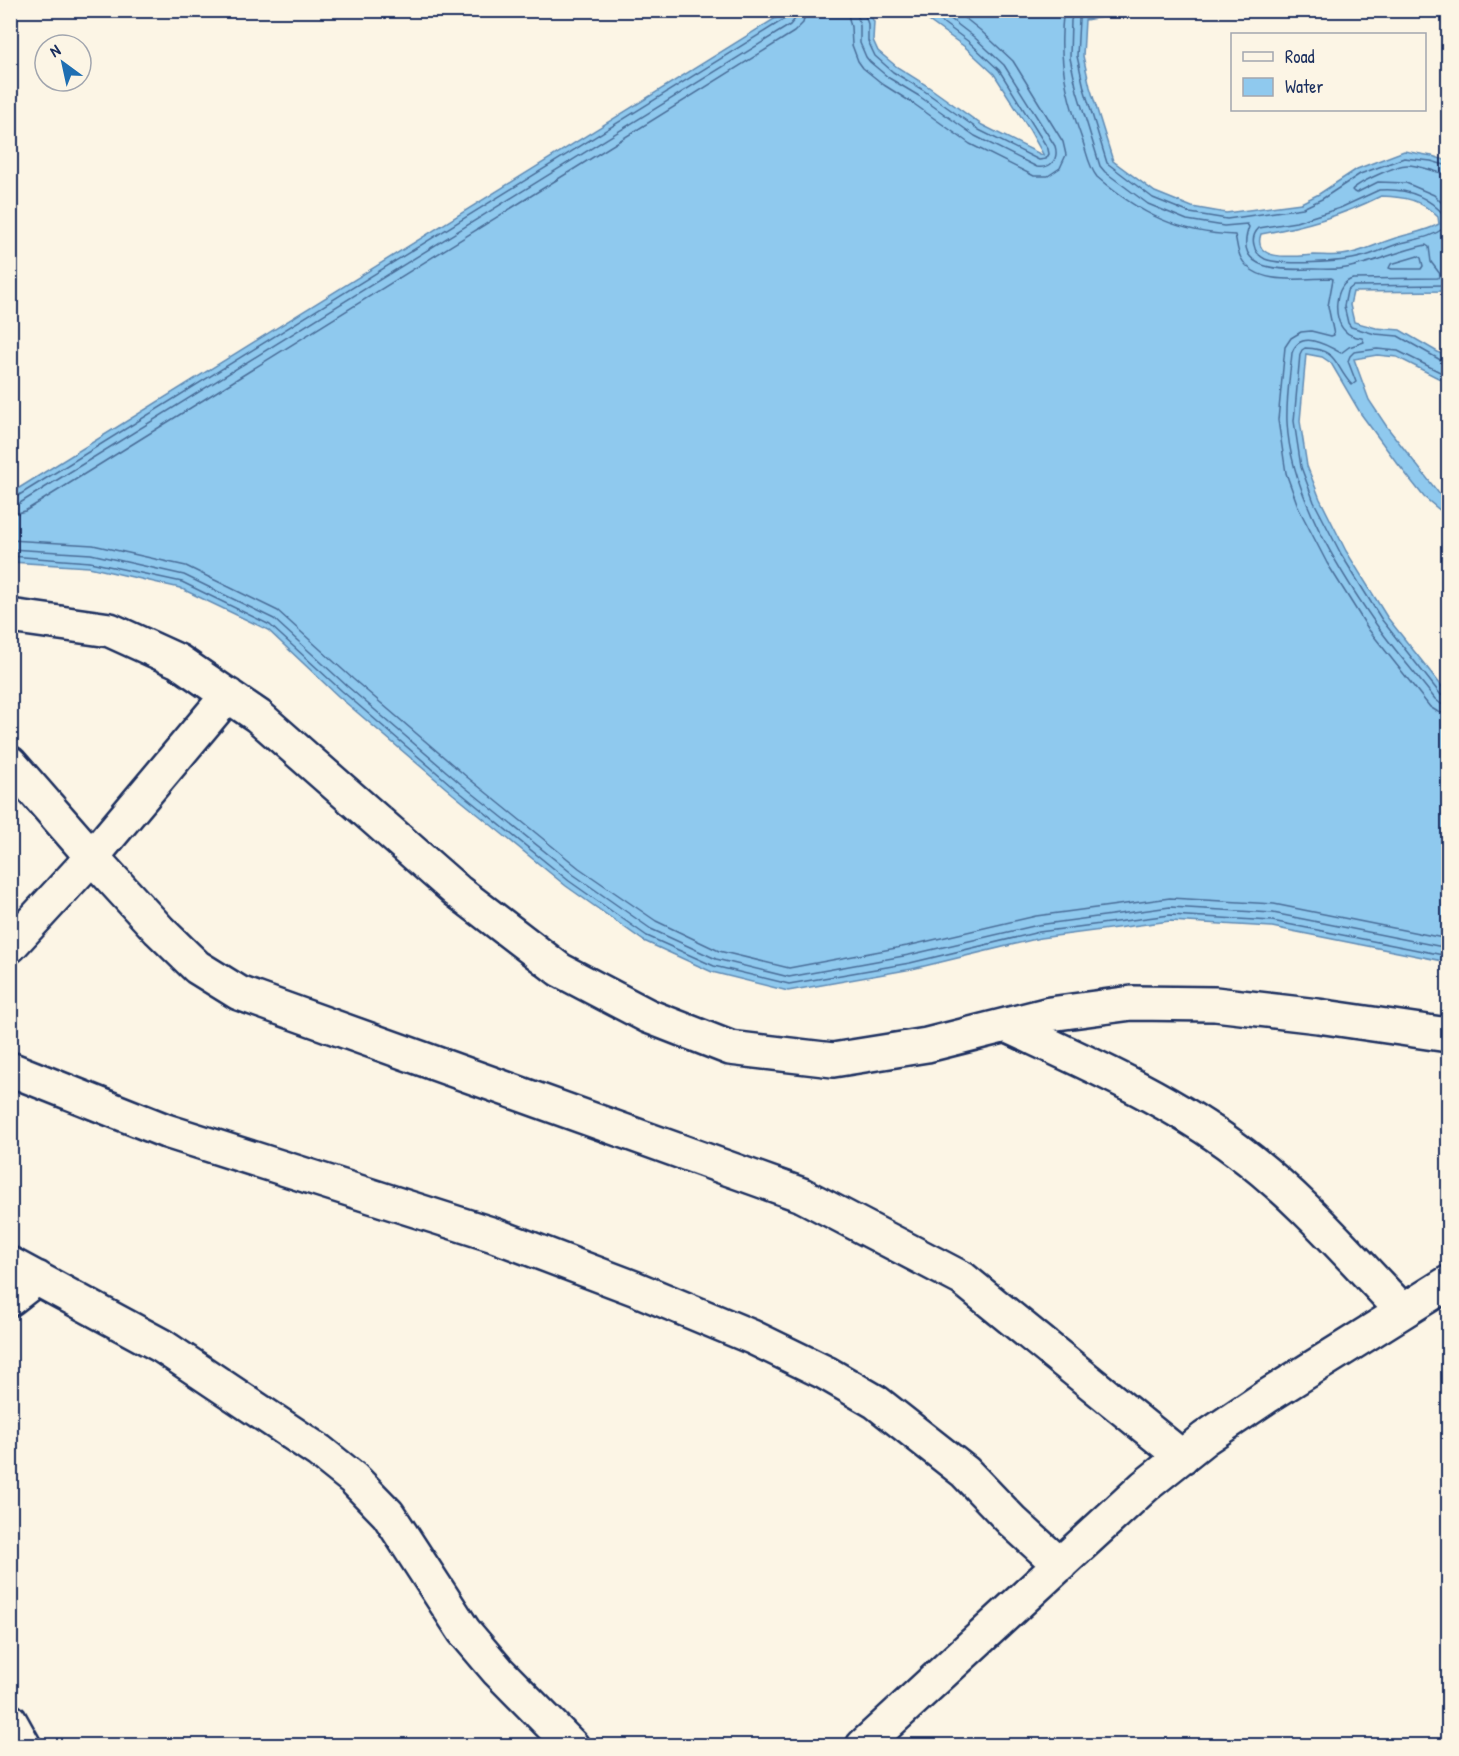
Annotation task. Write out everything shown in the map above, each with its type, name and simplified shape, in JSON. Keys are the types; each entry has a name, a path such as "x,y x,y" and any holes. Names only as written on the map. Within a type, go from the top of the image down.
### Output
{"street":[{"path":"10,616 110,630 178,661 258,716 457,891 560,970 648,1016 730,1048 833,1060 927,1045 1050,1014 1132,1003 1215,1004 1449,1035"},
{"path":"10,946 92,857 228,695"},
{"path":"10,763 159,930 197,967 239,993 802,1195 963,1279 1182,1457"},
{"path":"1006,1025 1135,1086 1190,1118 1237,1150 1291,1195 1403,1311"},
{"path":"10,1069 166,1131 494,1235 634,1288 752,1337 876,1402 966,1472 1012,1521 1060,1565"},
{"path":"10,1299 24,1271 162,1346 319,1451 354,1479 388,1514 464,1631 498,1671 572,1746"},
{"path":"863,1746 1145,1486 1205,1438 1266,1397 1449,1283"},
{"path":"10,1721 24,1746"}],"water":[{"path":"787,11 868,11 874,22 873,40 878,51 897,67 982,125 1044,156 994,74 965,47 915,11 1139,11 1085,20 1083,56 1113,161 1155,192 1192,207 1226,213 1301,203 1357,169 1404,151 1448,161 1448,244 1443,245 1443,257 1448,265 1448,291 1353,292 1350,305 1354,322 1376,328 1400,330 1448,358 1448,383 1397,357 1377,355 1354,359 1369,400 1387,427 1448,503 1448,517 1424,497 1394,459 1361,414 1331,363 1322,357 1306,354 1300,421 1307,466 1320,499 1346,551 1387,617 1448,694 1448,962 1272,927 1170,921 1040,938 912,969 788,991 712,972 644,941 566,886 338,696 268,630 180,588 89,567 11,562 11,493","holes":["1381,196 1405,198 1425,206 1438,217 1439,224 1342,255 1278,256 1263,250 1260,243 1261,234 1322,220"]}]}
